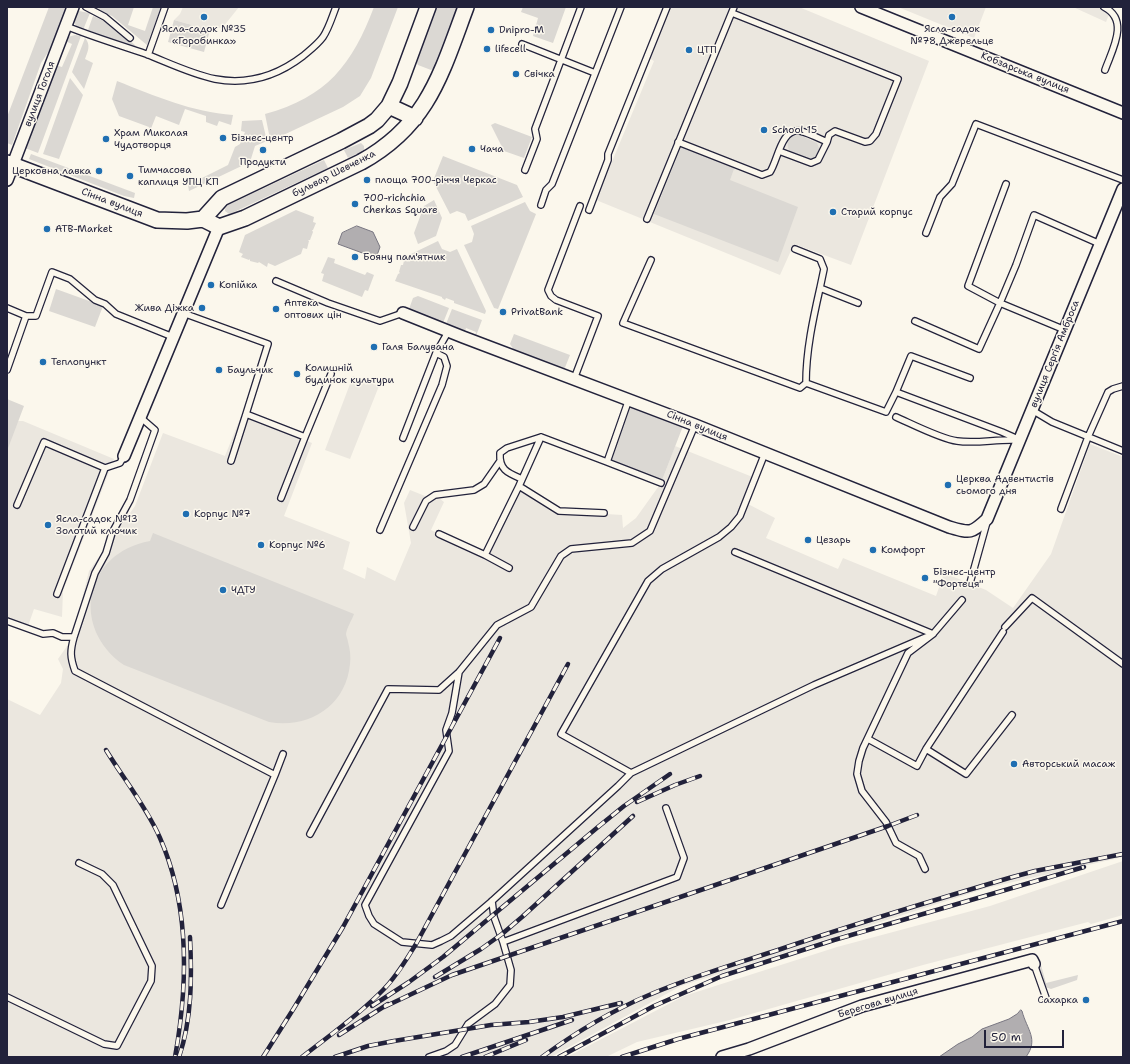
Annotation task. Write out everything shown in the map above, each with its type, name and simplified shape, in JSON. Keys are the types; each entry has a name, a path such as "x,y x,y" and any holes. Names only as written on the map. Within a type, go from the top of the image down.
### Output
{"main road":[{"path":"219,227 203,218 222,198 356,134 377,120 389,106 400,83 428,7"},
{"name":"бульвар Шевченка","path":"219,227 245,218 361,162 372,156 396,138 415,118 434,89 466,7"},
{"path":"389,106 415,118"},
{"name":"Сінна вулиця","path":"10,164 157,220 188,221 203,218"}],"street":[{"name":"вулиця Гоголя","path":"7,180 10,164 73,7"},
{"name":"Кобзарська вулиця","path":"864,8 1123,113"},
{"name":"вулиця Сергія Амброса","path":"988,520 1123,188"},
{"path":"124,456 219,227"},
{"name":"Сінна вулиця","path":"403,313 448,332 695,424 949,527 971,532 988,520"},
{"name":"Берегова вулиця","path":"722,1057 749,1049 862,1006 1032,960 1034,964"}],"lane":[{"path":"86,7 105,17 130,38"},
{"path":"148,55 165,7"},
{"path":"66,26 85,34 148,55 183,70 216,79 237,80 262,78 276,73 290,65 316,45 326,33 336,7"},
{"path":"525,170 537,139 535,129 581,7"},
{"path":"541,205 546,190 552,184 621,7"},
{"path":"588,210 608,160 608,154 668,7"},
{"path":"1104,7 1110,9 1117,20 1118,33 1105,70"},
{"path":"646,219 733,10 898,79 874,138 865,142 834,131 829,135 818,160 811,163 779,151"},
{"path":"522,44 595,73"},
{"path":"926,233 940,197 952,184 976,124 1123,180"},
{"path":"678,142 762,175 770,172 786,136 794,131 803,132 827,142"},
{"path":"1006,184 968,286 1000,303 1065,330"},
{"path":"574,379 598,316 556,300 551,296 548,290 580,206"},
{"path":"915,320 979,349 1016,265 1034,215 1100,244"},
{"path":"795,249 820,259 824,269 808,351 806,383"},
{"path":"651,260 623,323 800,388 806,383"},
{"path":"7,308 26,316 36,316 52,272 70,280 95,300 105,304 116,314 173,337"},
{"path":"276,281 328,302 380,320 403,313"},
{"path":"820,288 858,303"},
{"path":"183,313 268,344 231,461"},
{"path":"7,370 26,316"},
{"path":"403,438 436,353 448,332"},
{"path":"380,530 442,385 447,366 444,356 436,353"},
{"path":"806,383 886,412 911,356 970,378"},
{"path":"281,498 331,374"},
{"path":"1061,509 1088,437 1108,392 1123,386"},
{"path":"896,392 1020,440"},
{"path":"607,462 629,399"},
{"path":"1032,410 1052,422 1123,451"},
{"path":"246,414 305,437"},
{"path":"140,417 155,430 130,500 112,533 106,554 96,573 74,637 70,652 70,659 75,671 275,775"},
{"path":"896,417 951,440 969,442 1003,439 1020,440"},
{"path":"310,834 388,689 439,690 459,672 498,625 531,607 561,556 571,549 632,543 650,531 695,424"},
{"path":"485,555 522,479 540,437"},
{"path":"522,479 506,472 500,461 500,453 507,448 540,437 661,483"},
{"path":"17,505 44,442 106,468 120,463 124,456"},
{"path":"631,773 561,734 648,580 662,570 719,537 731,528 740,516 765,453"},
{"path":"413,527 426,501 435,495 474,490 484,484 500,461"},
{"path":"57,594 106,468"},
{"path":"518,486 559,510 604,513"},
{"path":"970,583 988,520"},
{"path":"439,534 485,555 509,568"},
{"path":"735,552 933,634"},
{"path":"868,739 917,766 926,749 1004,630 1032,598 1123,664"},
{"path":"925,868 920,856 896,843 886,822 862,791 857,774 859,761 868,739 908,653 933,634 962,600"},
{"path":"7,620 43,634 54,633 62,636 74,637"},
{"path":"459,672 452,713 446,730 449,751 365,905 374,924 402,942 432,945 450,936 492,901 631,773 814,685 933,634"},
{"path":"926,749 966,774 1012,715"},
{"path":"221,904 283,754"},
{"path":"504,942 677,877 684,858 666,808"},
{"path":"7,997 104,1044 117,1046 151,981 152,966 113,885 102,874 79,863"},
{"path":"429,1057 446,1051 455,1045 468,1024 495,1004 510,985 511,970 504,942 494,916 492,901"},
{"path":"1034,964 1046,998"}],"shaded area":[{"path":"49,7 67,7 54,43 41,63 12,145 7,143 7,117"},
{"path":"97,7 134,7 128,25 145,31 153,7 161,7 147,45 112,16 96,10"},
{"name":"Ясла-садок №35 «Горобинка»","path":"183,7 239,7 223,27 210,30 174,20 180,14"},
{"path":"374,7 398,7 371,78 360,96 343,107 277,138 270,139 265,114 287,107 305,98 321,88 334,76 346,62 356,46 366,28"},
{"path":"434,7 459,7 436,67 431,70 418,65 415,59"},
{"path":"523,7 566,7 553,43 533,36 538,18 521,12"},
{"name":"School 15","path":"662,7 799,7 929,61 851,265 794,244 780,275 596,200 654,61 644,55"},
{"name":"Ясла-садок №78 Джерельце","path":"898,7 986,7 974,38"},
{"path":"1073,7 1112,7 1106,22"},
{"path":"79,11 90,13 83,30 76,26 74,22 74,18"},
{"path":"93,16 113,25 137,47 134,48 88,30"},
{"path":"174,20 210,30 204,52 168,42"},
{"path":"75,35 81,36 38,153 25,148 55,65 62,67 72,44 65,41 68,37"},
{"path":"85,38 87,41 88,51 85,59 93,63 84,89 72,72"},
{"path":"70,78 83,95 59,159 43,154"},
{"path":"117,81 188,107 203,111 233,115 231,125 219,121 217,126 206,122 206,116 185,109 179,125 156,116 148,133 149,127 119,116 112,99"},
{"path":"262,120 267,141 255,146 250,162 189,191 188,185 228,165 235,147 240,144 245,132 241,131 242,121"},
{"path":"495,123 532,137 524,158 504,151 491,125"},
{"path":"796,135 800,135 817,143 820,150 817,157 810,160 794,155 791,152 788,146 788,141"},
{"path":"361,143 364,146 364,150 348,158 344,150"},
{"path":"682,145 735,166 730,180 798,207 778,262 654,214"},
{"path":"31,154 135,193 134,198 124,196 29,159"},
{"path":"443,156 517,185 523,197 468,221 465,214 457,211 450,214 433,181"},
{"path":"324,160 328,168 232,213 229,214 225,211 228,205"},
{"path":"434,200 442,218 436,236 418,244 414,233 424,206"},
{"path":"525,202 530,211 536,214 498,309 494,308 464,245 472,242 474,234 471,226"},
{"path":"296,210 314,217 313,222 316,223 312,230 313,232 310,240 308,240 307,249 303,248 301,254 275,266 268,263 267,267 259,262 250,261 250,259 241,257 243,254 239,252 245,235"},
{"path":"357,226 373,232 380,247 376,258 338,244 342,233"},
{"path":"438,241 442,249 450,252 457,249 486,311 485,314 454,303 454,301 446,298 445,300 442,297 395,281 400,273 401,265 403,265 405,256 408,257 409,255"},
{"path":"328,257 335,259 334,263 365,275 367,272 374,275 368,291 365,290 362,297 322,281 324,274 321,273"},
{"path":"56,289 103,306 95,327 49,311"},
{"path":"418,296 449,308 443,323 409,309 413,298"},
{"path":"452,309 482,320 476,336 476,332 466,328 465,331 446,324"},
{"path":"514,334 570,355 564,370 514,350 510,344"},
{"path":"353,376 379,386 350,459 325,450"},
{"path":"7,399 24,406 7,451"},
{"path":"627,405 683,426 661,483 607,462"},
{"path":"241,416 312,443 284,516 350,542 343,569 365,579 367,567 395,581 411,543 404,503 410,490 430,498 435,495 444,502 431,530 485,555 519,486 559,511 622,515 623,528 636,518 661,483 675,446 755,478 746,503 775,518 766,538 838,569 843,558 936,596 944,573 986,590 1013,608 1051,554 1090,444 1123,457 1123,857 987,888 681,986 551,1057 7,1057 7,699 40,715 61,683 63,669 58,659 72,639 89,571 135,506 163,433 225,456"},
{"name":"Ясла-садок №13 Золотий ключик","path":"16,421 23,421 114,459 63,591 62,617 34,609 27,629 7,621 7,443"},
{"path":"153,533 354,614 346,634 350,656 347,679 341,692 333,703 311,718 298,722 269,722 124,665 107,650 96,632 91,613 92,594 99,576 110,560 128,548 150,541"},
{"path":"1123,861 1123,915 1091,924 1088,922 923,965 730,1020 637,1042 606,1057 567,1057 684,996 837,947 990,906"},
{"path":"1041,965 1046,983 1078,975 1077,980 1051,989 1045,987 1036,966"},
{"path":"1021,1010 1032,1040 1030,1051 1026,1057 939,1057 958,1044 972,1037 982,1029 1009,1019"}],"railway":[{"path":"263,1057 343,927 500,638"},
{"path":"302,1057 364,1008 388,985 401,968 416,944 568,664"},
{"path":"106,750 142,804 155,827 170,864 177,891 184,946 184,974 175,1057"},
{"path":"372,1006 409,982 443,957 624,806 670,774"},
{"path":"637,802 675,785 700,776"},
{"path":"384,1007 452,975 917,815"},
{"path":"435,977 481,949 502,934 633,816"},
{"path":"542,1057 567,1039 607,1015 665,988 864,922 1009,878 1035,871 1123,854"},
{"path":"559,1057 654,1006 722,976 834,940 1084,867"},
{"path":"622,1057 678,1039 1123,921"},
{"path":"179,1057 189,1013 191,967 190,937"},
{"path":"335,1057 368,1046 394,1041 491,1025 529,1022 563,1017 621,1003"},
{"path":"339,1035 388,1004"},
{"path":"462,1057 572,1020"},
{"path":"485,1057 526,1040"}],"place":[{"name":"Ясла-садок №35 «Горобинка»","path":"204,17"},
{"name":"Ясла-садок №78 Джерельце","path":"952,17"},
{"name":"Dnipro-M","path":"491,30"},
{"name":"lifecell","path":"487,49"},
{"name":"ЦТП","path":"689,50"},
{"name":"Свічка","path":"516,74"},
{"name":"School 15","path":"764,130"},
{"name":"Бізнес-центр","path":"223,138"},
{"name":"Храм Миколая Чудотворця","path":"106,139"},
{"name":"Чача","path":"472,149"},
{"name":"Продукти","path":"263,150"},
{"name":"Церковна лавка","path":"99,171"},
{"name":"Тимчасова каплиця УПЦ КП","path":"130,176"},
{"name":"площа 700-річчя Черкас","path":"367,180"},
{"name":"700-richchia Cherkas Square","path":"355,204"},
{"name":"Старий корпус","path":"833,212"},
{"name":"ATB-Market","path":"47,229"},
{"name":"Бояну пам'ятник","path":"355,257"},
{"name":"Копійка","path":"211,285"},
{"name":"Жива Діжка","path":"202,308"},
{"name":"Аптека оптових цін","path":"276,309"},
{"name":"PrivatBank","path":"503,312"},
{"name":"Галя Балувана","path":"374,347"},
{"name":"Теплопункт","path":"43,362"},
{"name":"Баульчик","path":"219,370"},
{"name":"Колишній будинок культури","path":"297,374"},
{"name":"Церква Адвентистів сьомого дня","path":"948,485"},
{"name":"Корпус №7","path":"186,514"},
{"name":"Ясла-садок №13 Золотий ключик","path":"48,525"},
{"name":"Цезарь","path":"808,540"},
{"name":"Корпус №6","path":"261,545"},
{"name":"Комфорт","path":"873,550"},
{"name":"Бізнес-центр \"Фортеця\"","path":"925,578"},
{"name":"ЧДТУ","path":"223,590"},
{"name":"Авторський масаж","path":"1014,764"},
{"name":"Сахарка","path":"1086,1000"}]}
